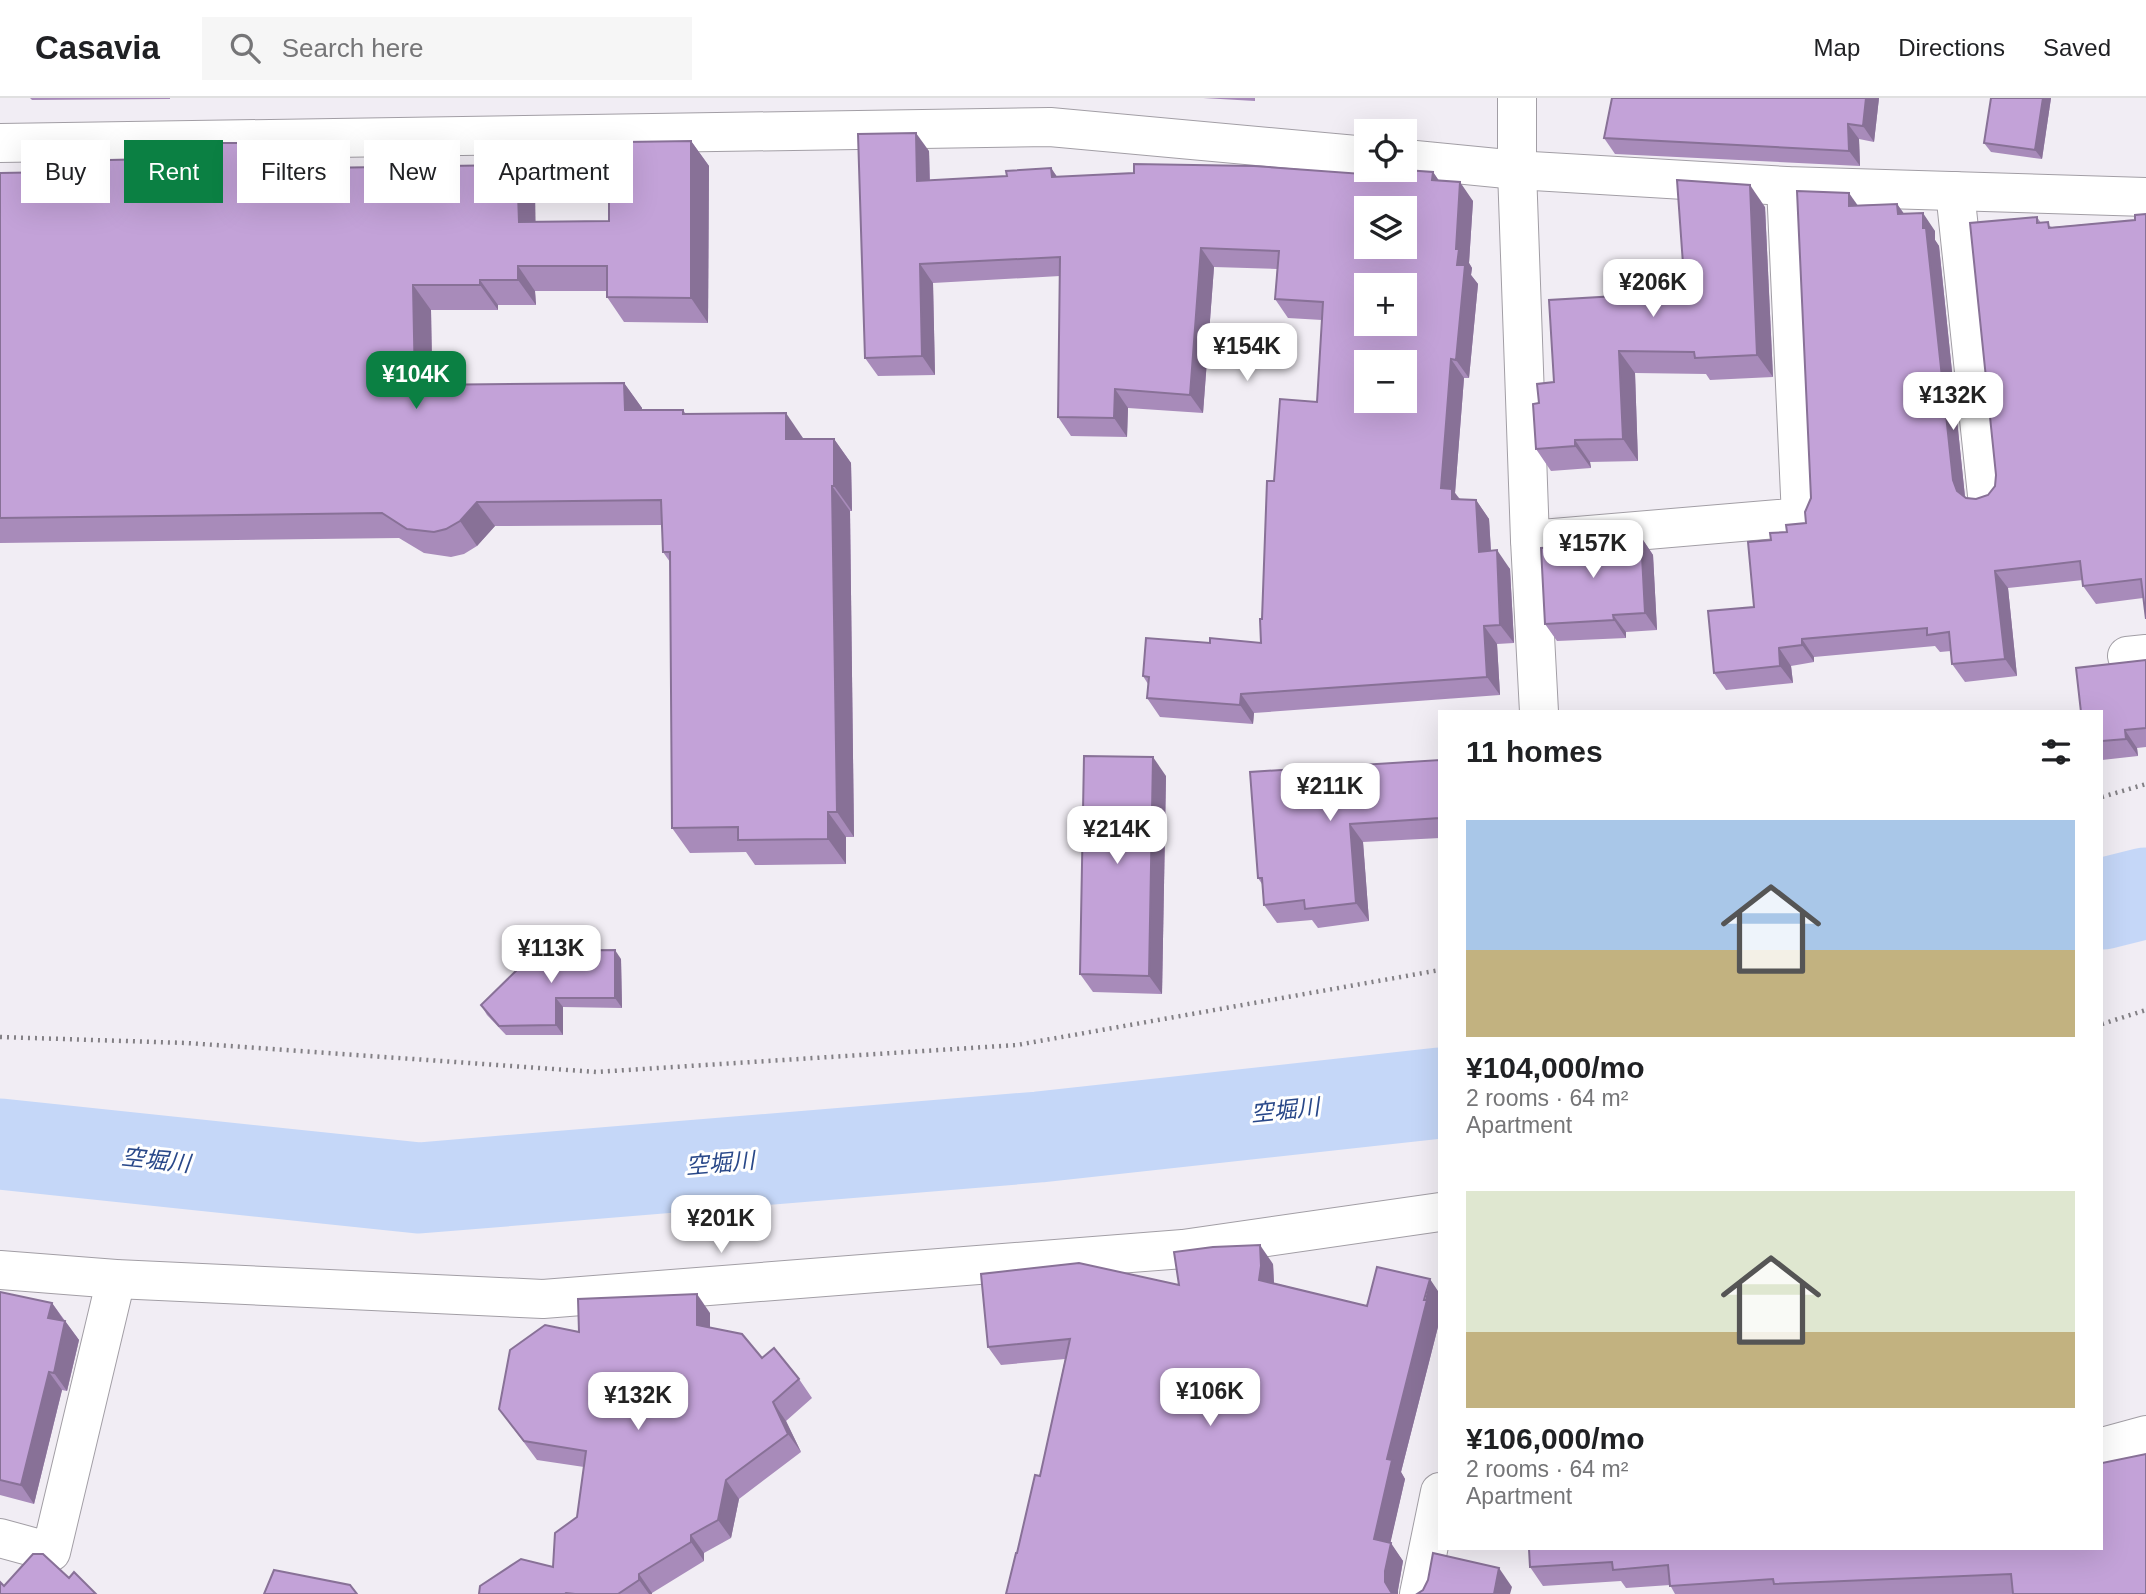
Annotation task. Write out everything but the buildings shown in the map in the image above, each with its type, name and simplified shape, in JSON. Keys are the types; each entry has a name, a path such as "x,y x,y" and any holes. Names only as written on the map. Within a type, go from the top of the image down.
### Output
{"street":[{"path":"1517,98 1517,170 1530,540 1539,710"},
{"path":"0,143 1051,112 1354,154"},
{"path":"1417,160 1517,170 1786,186 2146,197"},
{"path":"1530,540 1801,517 1786,186"},
{"path":"1955,191 1987,495"},
{"path":"0,1270 116,1279 543,1299 1183,1249 1438,1212"},
{"path":"0,1538 51,1552 116,1279"},
{"path":"2103,1447 2146,1435"},
{"path":"1419,1594 1438,1503"}],"path":[{"path":"2103,797 2146,784"},
{"path":"0,1037 187,1043 596,1072 1017,1045 1438,970"},
{"path":"2103,1024 2146,1010"}],"waterway":[{"name":"空堀川","path":"2103,904 2146,893"},
{"name":"空堀川","path":"0,1144 419,1188 1039,1137 1438,1093"}]}
